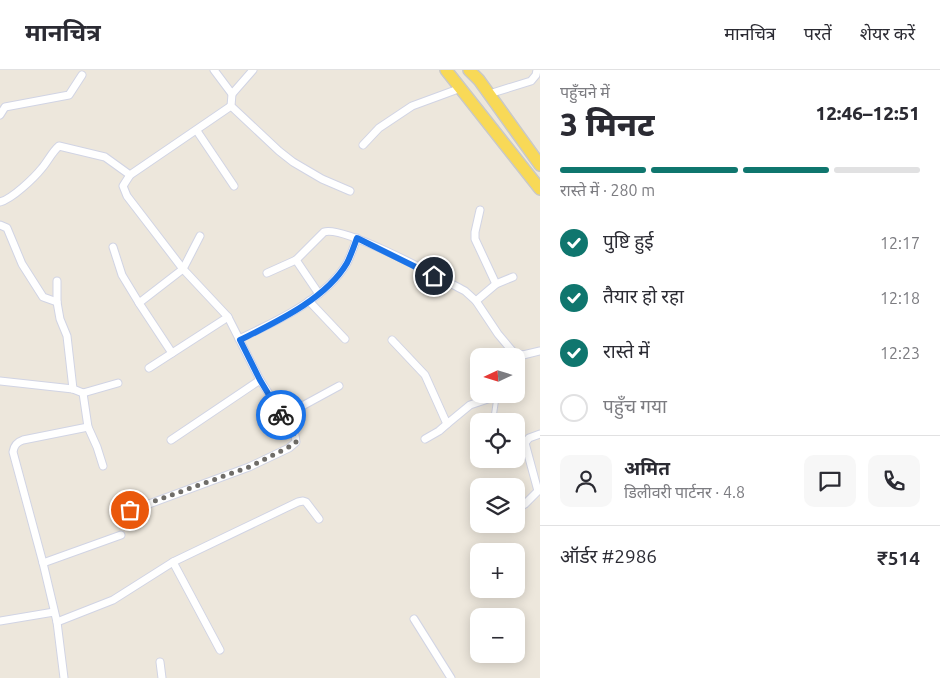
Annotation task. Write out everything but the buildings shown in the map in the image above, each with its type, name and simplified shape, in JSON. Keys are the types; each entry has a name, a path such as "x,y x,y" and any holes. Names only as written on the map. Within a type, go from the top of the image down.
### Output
{"main road":[{"path":"446,70 540,189"},
{"path":"469,70 489,94 540,166"}],"street":[{"path":"214,70 232,94"},
{"path":"130,510 249,467 296,442 295,435 260,380 228,317 183,270 127,196 123,186 130,175 231,106 232,94 253,70"},
{"path":"489,94 531,81 536,75 537,70"},
{"path":"0,115 6,107 69,95 82,75"},
{"path":"363,145 379,128 412,106 461,88"},
{"path":"231,106 293,162 322,180 350,191"},
{"path":"197,131 234,186"},
{"path":"0,202 12,196 42,169 59,146 105,156 130,175"},
{"path":"480,210 474,232 475,239 496,284"},
{"path":"0,225 8,228 22,264 43,298 57,302"},
{"path":"267,273 296,260 324,232 334,231 357,238 465,291 476,301 509,348"},
{"path":"139,303 183,270 200,236"},
{"path":"240,340 309,301 331,284 351,255 357,238"},
{"path":"113,247 122,276 172,353"},
{"path":"296,260 319,294"},
{"path":"476,301 496,284 514,277"},
{"path":"57,281 57,302 60,319 67,336 73,389"},
{"path":"309,301 345,338"},
{"path":"148,368 228,317"},
{"path":"392,340 425,375 447,424"},
{"path":"525,355 540,351"},
{"path":"0,380 73,389 83,393 118,383"},
{"path":"171,440 260,380"},
{"path":"282,417 340,386"},
{"path":"83,393 88,426 103,466"},
{"path":"426,439 439,432 470,405 475,403"},
{"path":"64,678 57,622 13,452 17,442 88,426"},
{"path":"525,503 538,491 524,443 529,438 540,434"},
{"path":"57,622 113,600 174,562 301,501 306,502 319,519"},
{"path":"43,563 121,535"},
{"path":"174,562 220,650"},
{"path":"0,621 54,612"},
{"path":"414,619 451,678"},
{"path":"160,662 162,678"}],"way so far":[{"path":"130,510 249,467 293,445 296,442 295,435 281,415"}],"route":[{"path":"281,415 260,380 240,340 309,301 331,284 347,263 357,238 434,276"}]}
